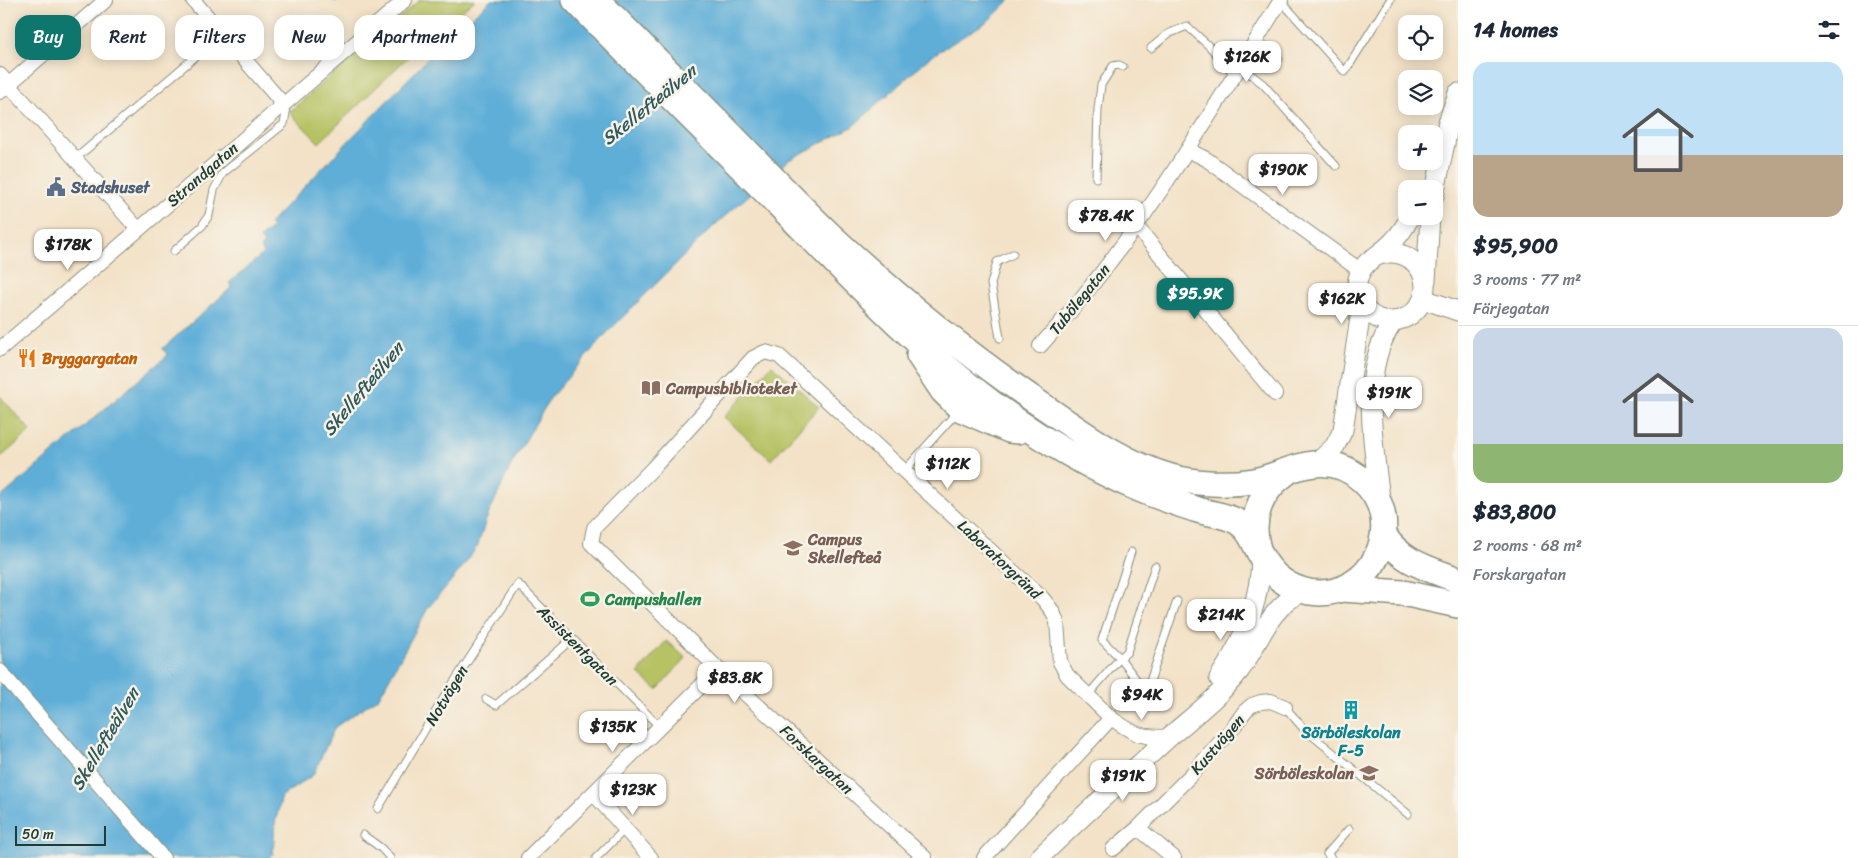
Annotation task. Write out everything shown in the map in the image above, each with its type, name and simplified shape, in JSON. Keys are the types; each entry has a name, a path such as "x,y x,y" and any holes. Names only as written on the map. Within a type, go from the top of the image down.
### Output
{"highway":[{"path":"575,0 787,203 827,233 942,332 1012,385 1083,433 1131,462 1170,476 1195,481 1254,481 1310,465 1338,466 1356,475 1372,490 1391,547 1400,555 1413,562 1458,580"},
{"path":"597,0 907,333 986,400 1037,435 1093,468 1142,490 1239,523 1251,535 1273,574 1281,581 1303,591 1328,593 1342,589 1357,580 1370,568 1382,546 1383,523"},
{"path":"907,333 925,367 943,391 961,409 1009,430 1037,435"},
{"path":"1260,554 1255,537 1255,520 1258,506 1264,495 1279,478 1288,472 1310,465"},
{"path":"1342,589 1403,593 1458,605"}],"main road":[{"path":"1443,135 1458,93"},
{"path":"1437,180 1451,114"},
{"path":"1310,465 1335,446 1343,430 1362,305 1357,288 1367,264 1389,246 1406,225"},
{"path":"1362,305 1373,316 1383,320 1394,321 1406,318 1414,313 1424,294 1429,225"},
{"path":"1367,264 1390,253 1401,254 1410,258 1422,270 1424,294"},
{"path":"1424,294 1458,311"},
{"path":"1383,523 1372,438 1372,391 1381,344 1394,321"},
{"path":"1184,724 1214,686 1232,659 1257,595 1260,580 1260,554"},
{"path":"1039,858 1078,820 1226,686 1249,656 1275,612 1292,596 1303,591"}],"street":[{"path":"106,0 3,84 75,159 138,229"},
{"path":"192,0 205,15"},
{"name":"Strandgatan","path":"0,350 283,104 406,0"},
{"name":"Tubölegatan","path":"1040,346 1136,227 1188,150 1281,0"},
{"path":"245,60 283,104"},
{"path":"1188,150 1206,159 1367,264"},
{"path":"1136,227 1275,394"},
{"name":"Laboratorgränd","path":"594,528 653,468 752,358 765,352 779,356 1043,599 1053,612 1056,622 1060,662 1067,675 1111,718 1132,732 1144,737 1170,737"},
{"name":"Forskargatan","path":"594,528 591,543 718,669 925,858"},
{"path":"528,858 718,669"},
{"path":"0,671 163,858"},
{"name":"Kustvägen","path":"1113,849 1138,828 1192,774 1252,705 1271,701 1285,707"},
{"path":"984,858 1111,718"},
{"path":"593,793 651,858"},
{"path":"1138,828 1174,858"}],"lane":[{"path":"1281,0 1345,72 1390,0"},
{"path":"1151,48 1168,34 1187,26 1238,70 1263,84 1336,166"},
{"path":"1256,40 1279,59"},
{"path":"75,159 191,60"},
{"path":"1096,178 1098,109 1101,85 1112,66 1123,66"},
{"path":"174,251 202,226 209,215 214,190 223,173 284,124 286,113 283,104"},
{"path":"1000,338 991,284 997,262 1013,254"},
{"path":"905,470 961,409"},
{"path":"1131,552 1102,640 1120,658 1152,700"},
{"path":"1088,695 1127,652 1156,566"},
{"name":"Assistentgatan","path":"518,584 660,727"},
{"name":"Notvägen","path":"378,809 443,699 518,584"},
{"path":"1146,693 1177,601"},
{"path":"486,699 496,705 572,639"},
{"path":"1285,707 1303,728 1408,814"},
{"path":"596,858 625,829"},
{"path":"1331,858 1326,854 1349,829"},
{"path":"363,835 381,848 390,858"}],"green space":[{"path":"420,0 475,0 457,15 402,15"},
{"path":"354,56 354,60 405,60 319,143 289,112"},
{"path":"772,365 819,407 771,460 724,417"},
{"path":"0,396 31,431 0,458"},
{"path":"666,641 686,658 657,690 638,673"}],"water":[{"name":"Skellefteälven","path":"491,0 1010,0 988,21 930,57 852,127 789,160 716,224 606,334 576,368 551,397 511,465 486,520 478,545 462,568 428,608 379,697 335,727 313,775 282,796 275,823 273,854 269,858 0,858 0,498 168,355 162,349 232,287 229,283 264,253 260,248 264,243 260,238 272,228 269,224 427,60 475,60 474,15"}],"place":[{"name":"Stadshuset","path":"56,187"},
{"name":"Bryggargatan","path":"27,358"},
{"name":"Campusbiblioteket","path":"651,388"},
{"name":"Campus Skellefteå","path":"793,548"},
{"name":"Campushallen","path":"590,599"},
{"name":"Sörböleskolan F-5","path":"1351,710"},
{"name":"Sörböleskolan","path":"1369,773"}]}
